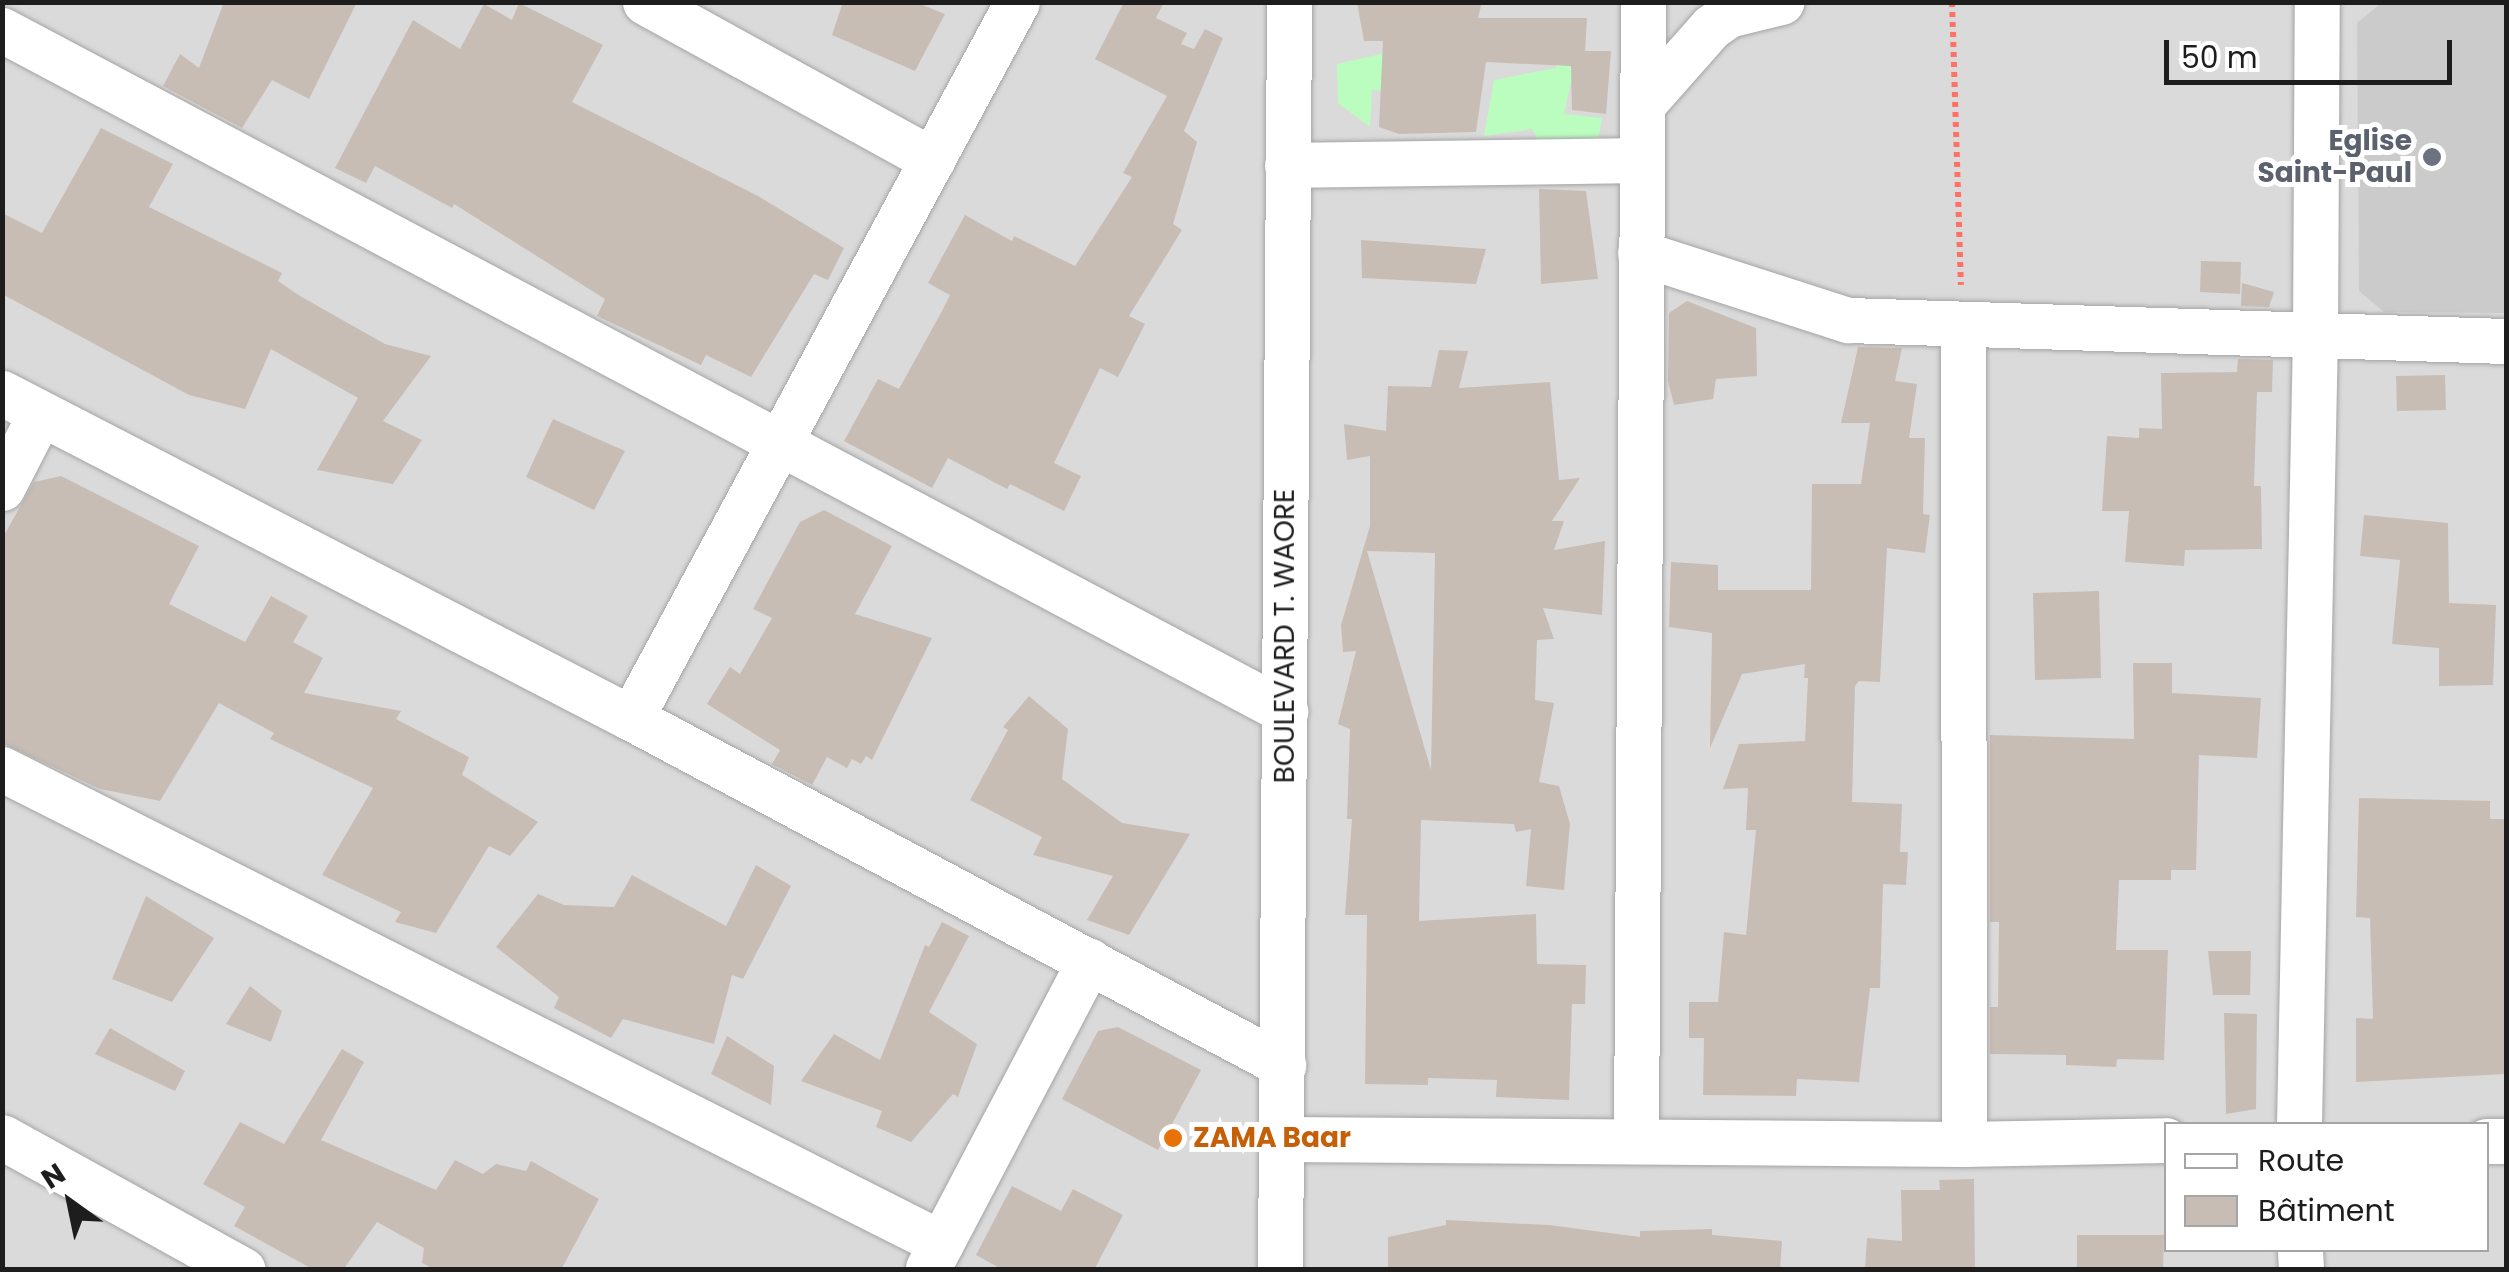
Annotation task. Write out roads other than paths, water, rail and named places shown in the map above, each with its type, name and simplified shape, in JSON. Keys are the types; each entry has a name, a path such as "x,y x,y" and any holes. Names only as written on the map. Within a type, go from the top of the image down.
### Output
{"street":[{"path":"632,718 1017,2"},
{"name":"BOULEVARD T. WAORE","path":"1280,1270 1289,2"},
{"path":"1636,1140 1643,2"},
{"path":"1642,106 1711,27 1728,16 1781,2"},
{"path":"2300,1122 2316,336 2317,2"},
{"path":"653,4 932,160"},
{"path":"2,30 1285,710"},
{"path":"1287,165 1641,160"},
{"path":"1640,253 1848,320 1963,327 2506,340"},
{"path":"1963,327 1964,1144"},
{"path":"2,488 22,404 632,718 1284,1065"},
{"path":"2,769 934,1256 1089,961"},
{"path":"2,1137 243,1270"},
{"path":"1283,1139 1964,1144 2164,1140"}],"place":[{"name":"Eglise Saint-Paul","path":"2432,157"},
{"name":"ZAMA Baar","path":"1173,1138"}]}
